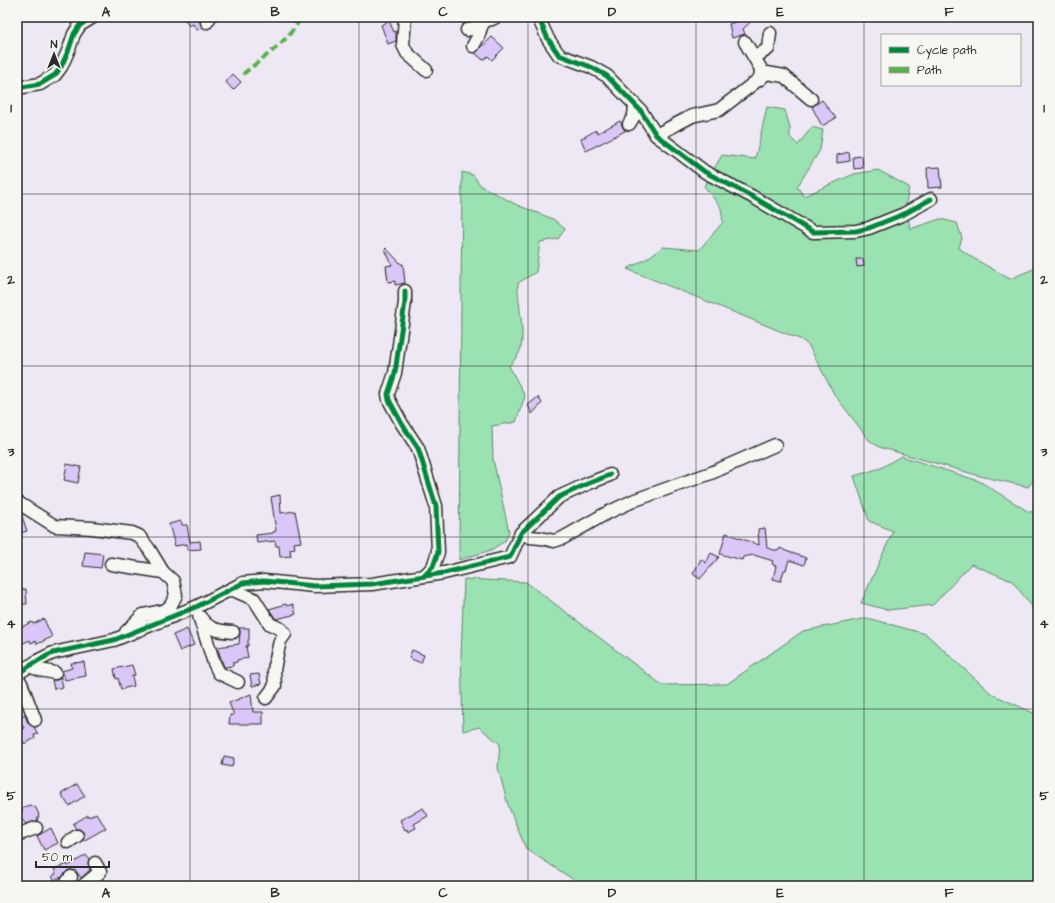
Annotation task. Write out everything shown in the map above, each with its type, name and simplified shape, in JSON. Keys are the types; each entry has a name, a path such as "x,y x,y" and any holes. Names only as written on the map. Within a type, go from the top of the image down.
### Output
{"street":[{"path":"17,88 40,84 55,75 64,61 74,34 80,25 93,17"},
{"path":"405,17 403,45 407,53 426,70"},
{"path":"472,17 483,24"},
{"path":"467,30 496,17"},
{"path":"538,17 559,56 591,67 607,76 641,111 656,135 705,172 753,197 813,232 856,231 869,228 904,214 931,199"},
{"path":"473,46 483,24"},
{"path":"755,57 768,49 770,32"},
{"path":"745,42 761,69 760,79"},
{"path":"656,135 692,116 719,110 766,73 784,76 811,99"},
{"path":"629,124 634,116 635,105"},
{"path":"405,291 405,302 395,373 388,394 389,400 402,424 418,448 436,506 438,552 433,567 424,576"},
{"path":"521,533 530,537 554,541 563,538 605,514 635,500 711,473 775,445"},
{"path":"17,674 38,660 53,653 92,646 117,639 197,612 231,589 243,583 264,581 322,586 372,584 444,574 510,556 521,533 558,497 610,475"},
{"path":"17,502 55,526 92,528 132,533 139,536 150,549 163,572 173,581 176,595 171,605 166,610 143,615 130,629 117,639"},
{"path":"112,564 163,572"},
{"path":"231,589 254,599 270,624 281,629 285,634 280,641 277,654 274,670 275,686 266,698"},
{"path":"197,612 205,624 216,630 233,632"},
{"path":"197,612 214,663 219,673 238,682"},
{"path":"29,666 55,673"},
{"path":"17,678 21,683 35,720"},
{"path":"17,835 36,828"},
{"path":"83,886 100,872 95,863"}],"green space":[{"path":"767,107 785,110 790,128 790,137 798,145 812,127 823,130 820,150 797,187 804,196 854,174 878,170 909,187 906,203 910,229 940,219 957,223 962,238 959,248 973,258 1010,279 1038,267 1038,475 1028,487 980,476 879,447 869,440 834,394 809,346 802,340 627,269 646,259 663,247 699,250 723,222 721,208 704,186 722,155 755,159"},
{"path":"462,172 473,175 481,186 517,205 553,219 565,229 558,239 540,242 536,272 518,283 522,338 518,355 509,366 525,396 516,422 492,426 493,459 509,532 505,541 491,550 459,560"},
{"path":"901,456 979,481 1029,512 1038,511 1038,614 1012,581 971,564 933,605 888,610 861,603 893,531 869,521 854,476 881,468"},
{"path":"464,579 526,582 662,685 727,684 803,631 867,618 926,634 992,694 1038,715 1038,886 578,886 571,878 526,849 508,805 498,768 500,744 479,727 463,731 461,654"}],"building":[{"path":"188,17 201,17 199,20 202,27 197,30 193,24 189,26 185,20"},
{"path":"750,17 756,17 743,29 745,34 732,38 729,24"},
{"path":"389,21 394,32 396,31 396,41 388,44 381,25"},
{"path":"492,37 504,48 492,60 488,56 483,60 475,53"},
{"path":"233,74 241,82 233,90 226,82"},
{"path":"822,100 836,118 822,126 812,107"},
{"path":"620,121 625,131 586,151 581,139 596,130 598,133"},
{"path":"849,152 850,161 837,163 837,155"},
{"path":"862,156 863,168 854,169 853,157"},
{"path":"940,167 942,187 928,188 927,168"},
{"path":"386,248 401,264 403,264 405,283 395,285 395,281 388,282 386,266 392,265 385,249"},
{"path":"856,259 863,259 864,266 857,267"},
{"path":"538,397 542,403 532,414 528,405"},
{"path":"67,464 81,467 78,483 64,480"},
{"path":"280,495 281,513 295,511 301,542 294,543 295,548 290,549 291,556 280,557 279,546 276,546 275,541 257,543 256,535 273,533 276,531 271,497"},
{"path":"17,511 21,513 27,531 17,534"},
{"path":"181,521 182,525 187,525 190,542 200,541 201,549 187,550 187,544 175,546 169,524"},
{"path":"765,528 767,548 778,551 780,548 806,558 804,565 789,560 781,581 773,579 776,566 772,564 773,561 754,555 743,557 742,560 720,554 726,533 759,545 758,529"},
{"path":"85,552 103,554 101,568 83,566"},
{"path":"711,553 719,557 700,579 693,574 701,559 706,563"},
{"path":"26,589 27,604 17,604 17,590"},
{"path":"286,604 287,606 293,604 296,614 277,619 275,618 269,609"},
{"path":"44,619 52,637 37,644 36,641 31,643 30,640 17,646 17,629 32,622 33,624"},
{"path":"239,628 249,628 248,646 246,646 248,658 237,660 237,662 233,663 233,666 224,667 217,647 239,644"},
{"path":"187,629 194,645 180,651 173,635"},
{"path":"412,650 424,655 421,663 409,658"},
{"path":"84,662 86,676 65,680 62,671 72,668 71,663"},
{"path":"132,665 135,675 132,676 134,686 121,689 118,678 116,679 114,669"},
{"path":"259,674 261,684 252,686 250,675"},
{"path":"61,678 63,687 54,689 52,680"},
{"path":"251,694 253,712 263,712 263,724 229,724 230,715 234,715 229,703"},
{"path":"25,715 28,723 34,727 38,734 34,735 35,738 25,744 24,742 22,743 17,732 24,728 18,719"},
{"path":"224,756 234,758 232,767 222,765"},
{"path":"77,784 85,796 69,806 61,794"},
{"path":"30,805 36,808 39,815 37,821 26,824 20,815 23,808"},
{"path":"423,808 428,816 414,824 416,828 408,832 407,829 405,830 400,820"},
{"path":"96,813 106,828 83,841 83,832 80,829 76,829 73,824 88,815 89,817"},
{"path":"51,828 58,843 44,850 37,836"},
{"path":"86,855 89,859 88,863 90,870 81,878 76,871 68,870 62,877 54,880 52,876 56,874 54,869 67,864 68,866"}],"marked path":[{"path":"243,74 283,41 290,34 301,17"}],"cycle path":[{"path":"17,88 40,84 55,75 61,67 74,34 80,25 93,17"},
{"path":"538,17 548,39 559,55 591,67 607,76 641,111 656,135 705,172 753,197 813,232 856,231 869,228 904,214 931,199"},
{"path":"405,291 405,302 395,373 388,394 389,400 402,424 418,448 436,506 438,552 433,567 424,576"},
{"path":"17,674 53,653 114,640 198,606 243,583 264,581 315,586 372,584 444,573 510,557 521,533 559,497 610,475"}]}
